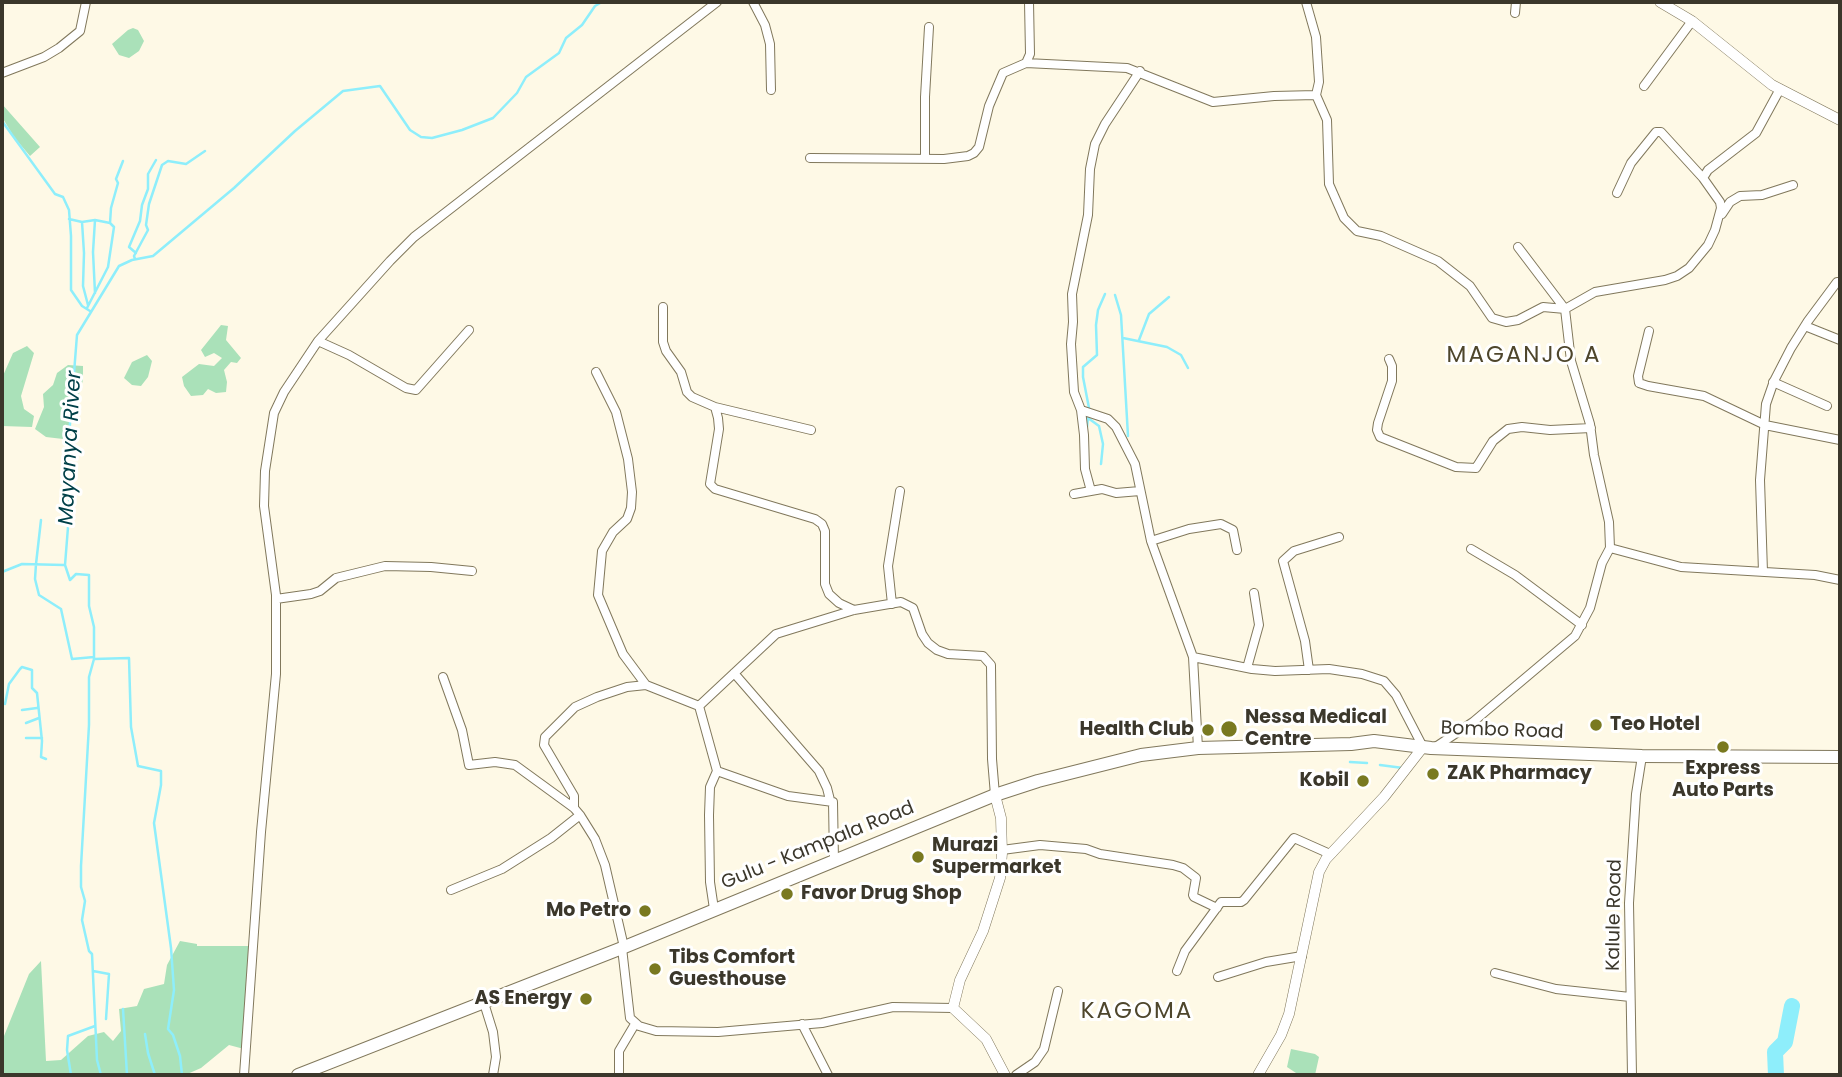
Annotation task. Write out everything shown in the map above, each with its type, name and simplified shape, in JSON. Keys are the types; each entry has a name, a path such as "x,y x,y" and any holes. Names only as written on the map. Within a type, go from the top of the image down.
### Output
{"main road":[{"name":"Gulu - Kampala Road","path":"298,1075 623,948 995,795 1092,766 1141,755 1198,748 1374,741"},
{"name":"Bombo Road","path":"1374,741 1427,747 1642,756 1840,757"}],"street":[{"path":"2,73 44,57 80,31 86,2"},
{"path":"244,1075 261,832 276,674 276,599 264,506 274,413 284,392 318,341 414,237 717,2"},
{"path":"753,2 765,24 770,44 771,90"},
{"path":"1026,62 1030,54 1029,2"},
{"path":"1306,2 1316,37 1319,82 1316,95 1326,120 1329,184 1340,212 1356,231 1381,236 1438,261 1470,286 1486,312 1499,321 1506,323 1518,320 1543,307 1565,309 1595,292 1677,276 1699,258 1726,207 1740,196 1762,195 1793,185"},
{"path":"1515,13 1516,2"},
{"path":"1660,2 1692,21 1760,77 1840,120"},
{"path":"1644,86 1692,21"},
{"path":"925,157 929,27"},
{"path":"810,158 944,159 968,156 979,147 989,106 1003,73 1026,62 1127,68 1213,102 1316,95"},
{"path":"1090,491 1086,480 1083,422 1074,392 1072,294 1088,215 1090,169 1095,144 1140,71"},
{"path":"1703,178 1708,170 1756,133 1780,89"},
{"path":"1617,193 1631,163 1656,132 1661,132 1703,178 1720,202 1719,220"},
{"path":"1258,1075 1281,1035 1289,1014 1309,911 1319,872 1330,854 1427,747 1441,745 1473,722 1567,644 1582,625 1590,608 1602,563 1610,548 1609,522 1594,455 1591,428 1571,362 1565,309 1518,247"},
{"path":"1763,572 1759,497 1766,404 1773,382 1805,326 1837,282 1840,282"},
{"path":"663,307 663,342 692,397 715,407 811,430"},
{"path":"1805,326 1840,340"},
{"path":"318,341 349,355 406,388 416,390 469,330"},
{"path":"1648,331 1638,376 1639,383 1704,396 1765,425 1840,440"},
{"path":"1389,359 1392,381 1378,423 1378,435 1384,440 1456,467 1476,468 1493,441 1508,429 1591,428"},
{"path":"596,372 616,412 628,459 632,492 627,519 613,531 602,551 598,595 623,654 646,685"},
{"path":"1773,382 1827,405"},
{"path":"715,407 719,429 710,484 715,489 815,519 821,524 825,531 825,584 829,594 839,603 854,610"},
{"path":"1080,410 1108,419 1116,427 1135,464 1150,541 1193,657 1198,748"},
{"path":"892,604 888,566 900,491"},
{"path":"1074,494 1090,491 1140,491"},
{"path":"1150,541 1189,529 1221,524 1233,530 1237,550"},
{"path":"1309,670 1305,641 1283,561 1294,551 1339,537"},
{"path":"1610,548 1681,567 1815,575 1840,580"},
{"path":"1471,549 1515,575 1582,625"},
{"path":"276,599 320,592 337,578 385,566 430,566 472,571"},
{"path":"1247,668 1259,625 1255,593"},
{"path":"699,706 776,634 854,610 901,602 914,608 922,634 937,650 948,654 983,656 991,665 992,759 995,795 1001,818 1000,878 975,950 960,980 953,1008"},
{"path":"1193,657 1275,671 1329,669 1362,674 1384,681 1396,695 1427,747"},
{"path":"734,674 819,771 834,805 834,861"},
{"path":"443,677 462,730 469,765 495,762 515,765 577,811 595,839 605,865 623,948 630,1018 635,1024 656,1031 692,1032 802,1024 857,1016 893,1007 953,1008 986,1039 1005,1075"},
{"path":"577,811 574,796 544,745 545,737 575,708 627,687 646,685 699,706"},
{"path":"699,706 717,771 710,787 709,815 710,882 714,909"},
{"name":"Kalule Road","path":"1632,1075 1631,864 1636,794 1642,756"},
{"path":"717,771 788,796 830,800"},
{"path":"451,890 502,869 551,838 577,811"},
{"path":"1177,971 1185,950 1221,902 1244,900 1294,838 1330,854"},
{"path":"1002,850 1040,845 1086,849 1100,854 1174,865 1196,878 1194,897 1217,908"},
{"path":"1218,978 1266,962 1302,956"},
{"path":"1495,973 1556,989 1630,997"},
{"path":"1016,1075 1035,1062 1044,1049 1058,991"},
{"path":"484,1003 494,1042 496,1058 493,1075"},
{"path":"619,1075 620,1051 635,1024"},
{"path":"802,1024 828,1075"}],"green space":[{"path":"133,28 138,30 144,41 139,51 129,58 119,55 112,44"},
{"path":"2,104 40,147 30,156 2,117"},
{"path":"221,325 228,326 226,340 241,358 237,363 231,362 224,370 226,392 216,393 208,389 203,395 191,396 182,377 199,364 214,366 222,358 214,353 205,357 201,350"},
{"path":"27,346 34,353 21,396 24,409 34,416 32,427 2,426 2,378 13,353"},
{"path":"147,355 152,361 148,377 141,386 132,385 124,378 132,362"},
{"path":"68,365 83,366 83,380 68,433 63,439 46,437 35,429 44,407 43,394 53,385 57,373"},
{"path":"180,941 197,946 250,946 244,1049 229,1045 201,1068 185,1075 2,1075 2,1041 29,974 41,961 46,1061 61,1060 88,1036 104,1032 113,1041 121,1031 119,1009 137,1006 144,989 164,984 167,965"},
{"path":"1291,1049 1319,1057 1315,1075 1299,1075 1287,1067"}],"waterway":[{"name":"Mayanya River","path":"101,1075 97,1060 92,954 82,920 85,901 81,887 89,677 94,659 94,627 89,606 89,575 76,574 70,580 65,565 70,502 65,487 77,335 119,266 153,256 343,91 380,86 410,130 421,137 432,138 462,130 493,118 517,93 526,77 559,53 566,38 582,25 595,6 602,2"},
{"path":"2,121 55,194 63,197 69,210 71,290 82,306 90,311"},
{"path":"135,259 134,256 148,230 146,225 149,204 162,165 168,161 186,164 205,151"},
{"path":"136,253 129,247 140,221 148,189 148,174 156,160"},
{"path":"87,308 108,267 114,227 110,223 111,208 118,183 116,179 123,161"},
{"path":"69,219 110,223"},
{"path":"95,220 95,293"},
{"path":"82,222 83,286 88,305"},
{"path":"1087,427 1086,412 1089,408 1083,367 1097,355 1096,325 1098,310 1105,294"},
{"path":"1115,295 1121,315 1128,436"},
{"path":"1139,340 1149,314 1169,297"},
{"path":"1123,338 1167,347 1181,355 1188,368"},
{"path":"1088,418 1099,426 1103,444 1101,464"},
{"path":"41,520 35,579 39,595 61,609 72,659 94,657"},
{"path":"2,572 22,564 64,565"},
{"path":"94,659 129,658 131,727 138,766 161,771 154,823 174,990 168,1029 173,1035 180,1056 182,1075"},
{"path":"5,704 9,684 20,669 22,667 32,670 32,688 37,693 42,741 41,757 46,759"},
{"path":"22,710 37,708"},
{"path":"26,723 39,718"},
{"path":"26,738 42,738"},
{"path":"1350,762 1367,763"},
{"path":"1380,765 1403,768"},
{"path":"93,971 109,974 106,1019"},
{"path":"1776,1075 1775,1052 1785,1042 1792,1006"},
{"path":"123,1009 127,1075"},
{"name":"Mayanya River","path":"71,1075 68,1036 95,1026"},
{"path":"145,1034 155,1075"}],"place":[{"name":"Teo Hotel","path":"1596,725"},
{"name":"Nessa Medical Centre","path":"1229,729"},
{"name":"Health Club","path":"1208,730"},
{"name":"Express Auto Parts","path":"1723,747"},
{"name":"ZAK Pharmacy","path":"1433,774"},
{"name":"Kobil","path":"1363,781"},
{"name":"Murazi Supermarket","path":"918,857"},
{"name":"Favor Drug Shop","path":"787,894"},
{"name":"Mo Petro","path":"645,911"},
{"name":"Tibs Comfort Guesthouse","path":"655,969"},
{"name":"AS Energy","path":"586,999"}],"district":[{"name":"MAGANJO A","path":"1524,356"},
{"name":"KAGOMA","path":"1137,1012"}]}
